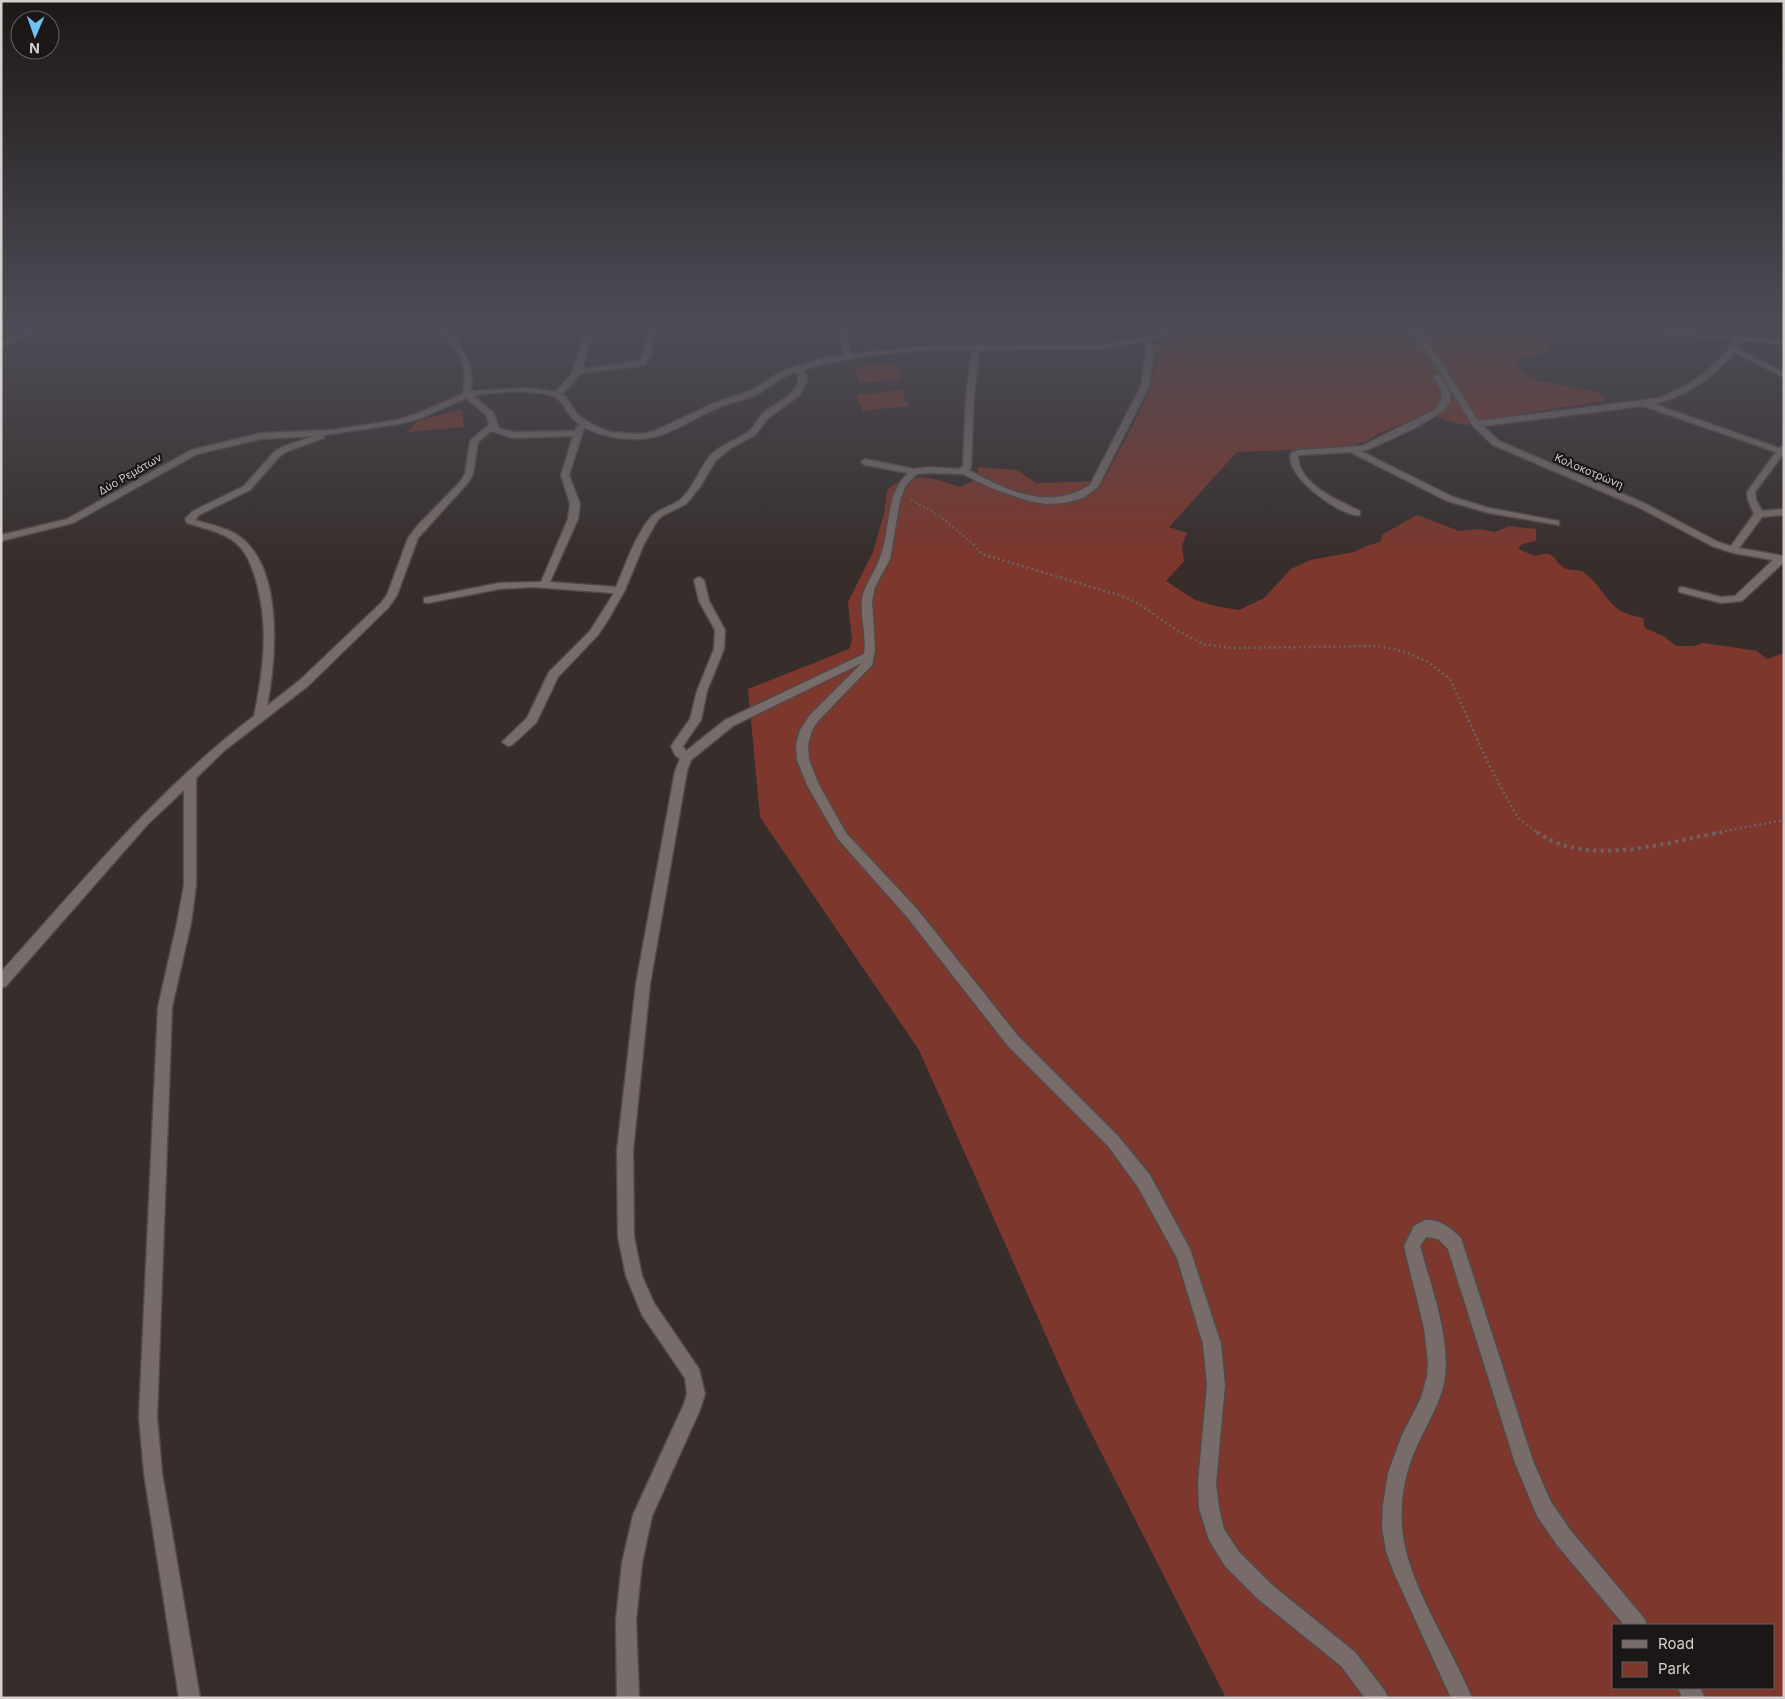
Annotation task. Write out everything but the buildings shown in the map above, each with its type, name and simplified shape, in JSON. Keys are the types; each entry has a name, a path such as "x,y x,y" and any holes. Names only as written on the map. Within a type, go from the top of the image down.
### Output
{"street":[{"name":"Δύο Ρεμάτων","path":"1,538 70,521 194,452 260,436 333,432 411,418 444,404"},
{"path":"478,404 490,414 493,425 498,432 508,434 577,433"},
{"path":"567,404 575,417 584,424 599,432 618,436 651,435 719,404"},
{"path":"508,742 532,720 553,675 594,633 620,590 639,544 653,520 660,514 683,502 713,458 720,451 752,433 765,416 782,404"},
{"path":"964,471 967,467 970,404"},
{"path":"865,462 914,472 964,471 1000,490 1032,499 1072,498 1087,493 1094,487 1136,404"},
{"path":"1358,513 1312,488 1302,477 1293,458 1294,455 1364,448 1433,415 1445,404"},
{"name":"Κολοκοτρώνη","path":"1463,404 1476,424 1491,439 1508,449 1641,505 1715,544 1733,550 1783,558"},
{"path":"1476,424 1635,404"},
{"path":"1649,404 1782,449 1750,495 1759,514"},
{"path":"544,585 574,514 575,504 565,475 577,433 584,424"},
{"path":"1,982 144,821 190,779 221,747 310,676 345,645 385,605 392,595 413,538 421,527 463,484 469,474 474,441 493,425"},
{"path":"259,718 270,643 268,616 254,557 239,541 223,532 190,521 190,518 196,513 246,488 271,459 285,449 333,432"},
{"path":"1354,450 1450,499 1487,509 1556,523"},
{"path":"914,472 904,481 898,492 885,559 870,587 867,601 870,655 867,665 814,718 806,730 802,745 803,760 813,785 842,836 912,913 1013,1041 1113,1141 1144,1181 1184,1254 1212,1344 1216,1385 1207,1483 1209,1508 1216,1534 1232,1559 1265,1592 1348,1659 1378,1698"},
{"path":"1759,514 1784,512"},
{"path":"1733,550 1759,514"},
{"path":"1682,590 1721,600 1738,599 1783,558"},
{"path":"686,758 679,752 677,746 695,720 702,692 719,649 720,639 720,630 704,601 699,580"},
{"path":"428,600 499,586 544,585 620,590"},
{"path":"628,1698 626,1620 632,1563 644,1516 693,1406 696,1394 690,1368 645,1301 634,1276 626,1238 625,1151 643,984 676,795 686,758 706,739 729,723 870,655"},
{"path":"190,779 190,885 184,923 165,1007 148,1417 153,1473 190,1698"},
{"path":"1462,1698 1418,1606 1400,1563 1392,1528 1392,1498 1398,1469 1410,1440 1426,1411 1436,1376 1434,1341 1412,1246 1414,1237 1419,1230 1428,1227 1439,1230 1449,1235 1456,1244 1516,1436 1544,1509 1564,1538 1636,1624"}],"path":[{"path":"898,492 904,498 924,505 970,540 982,554 1125,597 1139,604 1178,631 1203,644 1232,648 1378,646 1405,652 1428,662 1450,679 1488,763 1518,818 1545,838 1574,849 1620,851 1784,820"}],"green space":[{"path":"860,404 908,404 909,406 863,411"},
{"path":"1144,404 1584,404 1477,420 1471,425 1450,421 1431,411 1380,433 1367,441 1352,445 1318,449 1237,452 1169,527 1187,533 1182,545 1184,561 1166,581 1195,600 1239,610 1264,598 1291,569 1310,560 1354,552 1380,542 1383,534 1417,515 1459,531 1480,529 1495,532 1509,526 1536,529 1536,541 1522,544 1518,549 1535,556 1547,554 1553,556 1564,568 1583,572 1593,580 1618,609 1626,614 1643,618 1645,628 1665,637 1676,646 1694,646 1704,643 1757,651 1767,659 1784,653 1784,1698 1226,1698 1075,1401 919,1050 760,817 748,689 849,649 852,640 848,602 873,552 884,514 887,490 896,483 914,477 931,478 960,487 978,478 978,467 1017,470 1036,483 1103,481"},
{"path":"458,410 462,411 464,427 407,432 418,421"}]}
